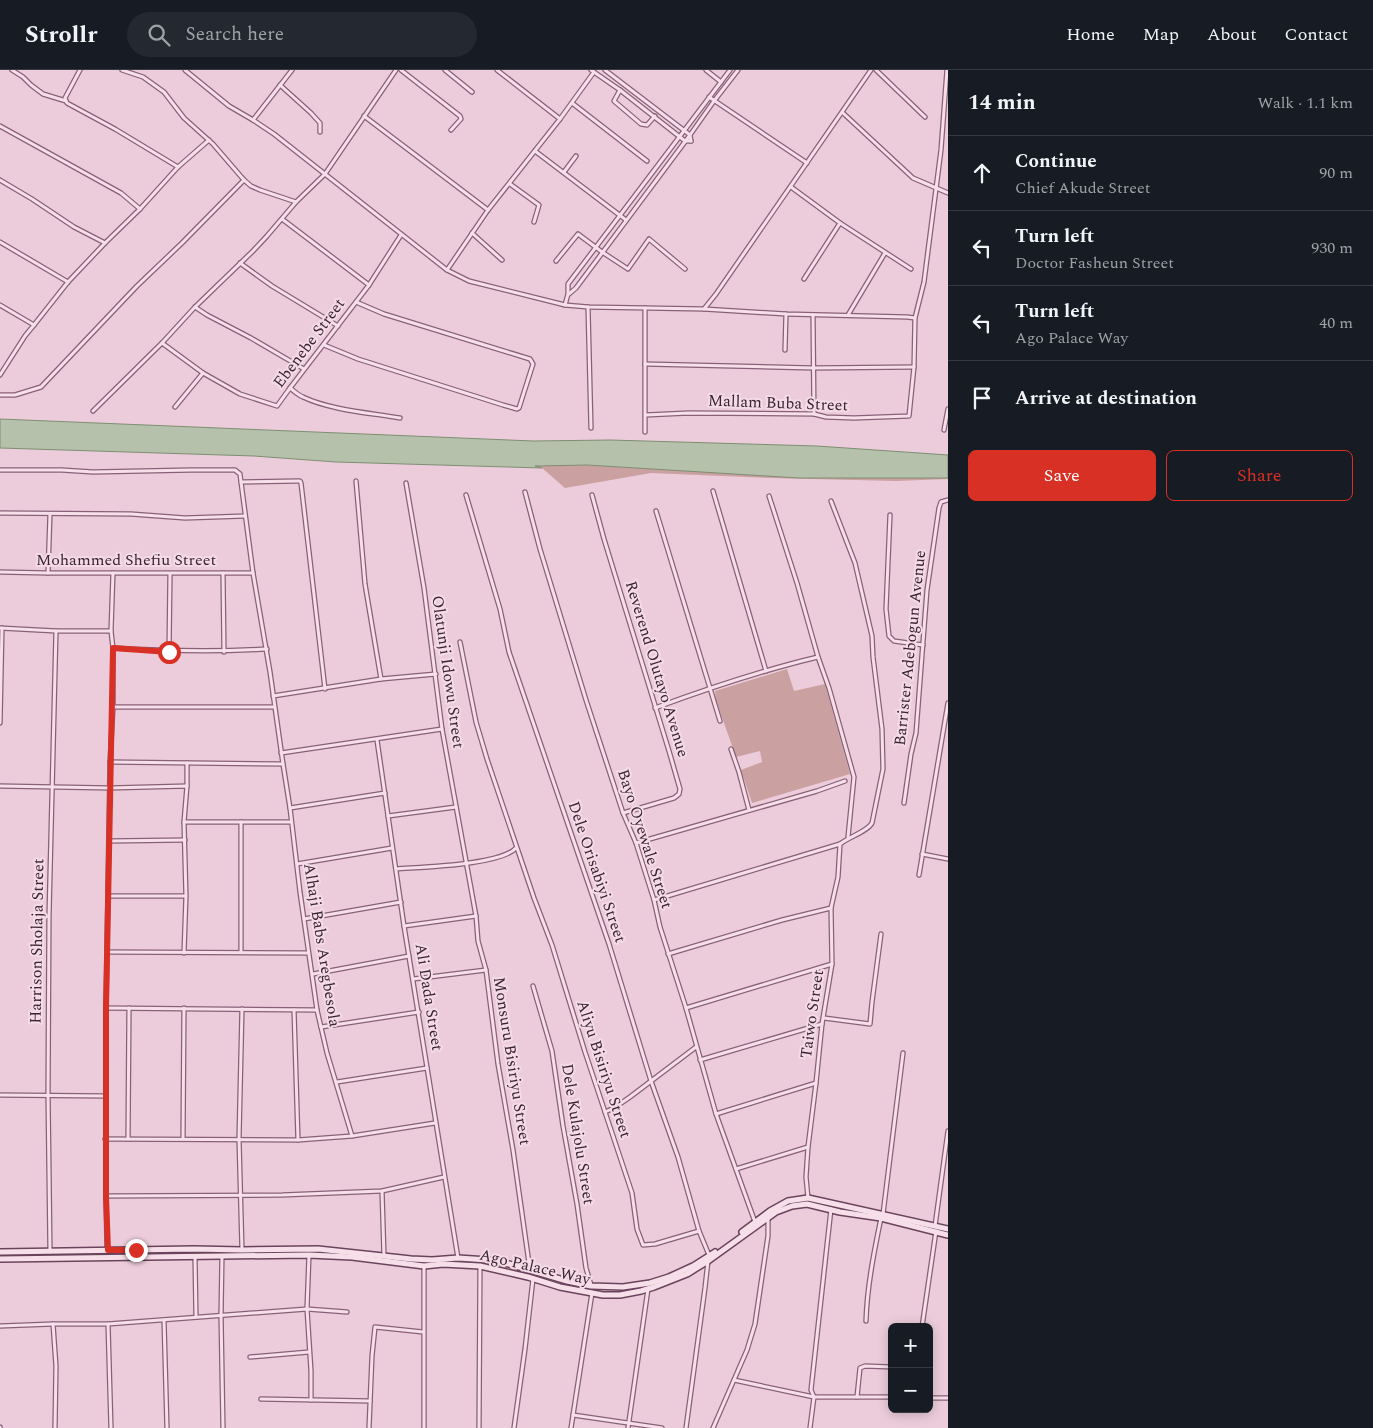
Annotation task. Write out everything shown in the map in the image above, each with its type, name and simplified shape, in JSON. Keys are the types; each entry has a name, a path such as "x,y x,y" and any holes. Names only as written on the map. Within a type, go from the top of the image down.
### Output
{"main road":[{"name":"Ago Palace Way","path":"0,1252 318,1249 432,1260 458,1258 501,1262 591,1286 623,1287 650,1283 708,1259 755,1222 788,1201 808,1198 882,1217 948,1229"},
{"name":"Ago Palace Way","path":"0,1259 309,1255 352,1257 424,1266 450,1264 480,1266 560,1287 603,1295 620,1295 648,1289 687,1274 780,1210 800,1204 845,1213 882,1217"},
{"name":"Ago Palace Way","path":"936,1228 948,1235"},
{"path":"497,1269 501,1262"},
{"path":"504,1271 509,1264"}],"street":[{"path":"12,70 43,94 66,101 67,104 178,167"},
{"path":"66,101 80,70"},
{"path":"122,70 143,77 168,96 184,118 209,140 244,180 260,190 296,202"},
{"path":"185,70 191,72 229,106 254,120 325,174 447,270 469,281 565,305 588,307 704,309 786,314 915,318"},
{"path":"254,120 292,70"},
{"path":"93,411 268,236 296,202 325,174 396,70"},
{"path":"401,70 460,116 461,119 451,130"},
{"path":"445,70 472,92"},
{"path":"497,70 560,119"},
{"path":"605,70 690,135"},
{"path":"706,70 721,82"},
{"path":"565,305 568,284 730,70"},
{"path":"568,294 576,288 738,70"},
{"path":"704,309 871,70"},
{"path":"876,70 925,118"},
{"path":"645,364 813,368 914,367 915,318 924,282 941,150 947,70"},
{"path":"447,270 488,210 560,119 593,71 655,116 685,141"},
{"path":"280,85 311,112 320,124 320,132"},
{"path":"620,90 614,101 641,124 647,125 655,116"},
{"path":"709,97 807,163"},
{"path":"572,103 647,161"},
{"path":"843,112 913,178 948,193"},
{"path":"364,116 488,210"},
{"path":"0,126 121,193 140,209"},
{"path":"0,375 25,336 68,282 140,209 178,167 209,140"},
{"path":"535,150 626,220"},
{"path":"564,172 576,156"},
{"path":"0,180 74,227 105,243"},
{"path":"0,394 15,395 41,387 137,286 244,180"},
{"path":"510,184 539,205 534,222"},
{"path":"791,186 840,223 911,269"},
{"path":"282,218 369,284"},
{"path":"804,279 840,223"},
{"path":"472,233 502,260"},
{"path":"556,261 578,234 595,248 628,269 649,239 685,269"},
{"name":"Ebenebe Street","path":"162,343 203,373 240,394 277,406 356,302 401,235"},
{"path":"0,242 68,282"},
{"path":"848,315 884,252"},
{"path":"240,263 272,286 338,326"},
{"path":"324,345 358,359 503,405 519,408 533,364 530,359 384,314 356,302"},
{"path":"0,305 34,325"},
{"path":"195,307 304,369"},
{"path":"588,307 591,428"},
{"path":"645,308 645,432"},
{"path":"785,350 786,314"},
{"path":"813,314 814,414"},
{"name":"Mallam Buba Street","path":"646,415 688,413 814,414 826,417 854,418 909,416 914,367"},
{"path":"175,408 203,373"},
{"path":"290,388 314,401 336,407 400,418"},
{"path":"944,430 948,409"},
{"path":"0,470 93,472 235,470 240,474 241,482 300,482 325,689"},
{"path":"356,481 365,584 381,679"},
{"name":"Alhaji Babs Aregbesola","path":"241,482 253,573 292,822 308,953 321,1028 352,1136"},
{"name":"Olatunji Idowu Street","path":"406,483 424,588 442,729 466,864"},
{"path":"713,491 766,671"},
{"name":"Bayo Oyewale Street","path":"525,492 568,641 623,814 636,843 654,900 668,954 686,1008 716,1114 755,1222"},
{"name":"Reverend Olutayo Avenue","path":"592,494 680,789 677,797 671,800 623,814"},
{"name":"Dele Orisabiyi Street","path":"466,495 498,601 509,652 609,944 651,1081 678,1156 708,1259"},
{"path":"769,496 829,688 854,777 848,838"},
{"name":"Barrister Adebogun Avenue","path":"904,803 916,733 927,590 939,508 941,502 948,500"},
{"path":"654,900 840,844 870,827 872,823 883,769 882,729 872,636 855,563 831,501"},
{"path":"656,510 720,721"},
{"path":"0,513 131,514 185,518 245,516"},
{"path":"48,573 50,514"},
{"path":"890,515 886,609 889,636 894,641 923,645"},
{"name":"Mohammed Shefiu Street","path":"0,572 253,573"},
{"path":"108,1250 106,1196 106,1008 110,762 113,707 113,648 110,631 113,573"},
{"path":"223,573 224,652"},
{"path":"169,652 170,574"},
{"path":"0,723 1,628 110,631"},
{"name":"Harrison Sholaja Street","path":"50,1252 48,1094 49,916 56,631"},
{"name":"Aliyu Bisiriyu Street","path":"460,642 476,722 516,848 552,945 632,1193 635,1217 642,1245 654,1244 699,1232"},
{"path":"113,648 169,652 224,652 266,649"},
{"path":"655,708 710,687 818,657"},
{"path":"273,696 381,679 436,674"},
{"path":"919,875 948,703"},
{"path":"113,707 274,707"},
{"path":"281,753 442,729"},
{"name":"Ali Dada Street","path":"377,740 404,926 458,1258"},
{"path":"731,749 749,810"},
{"path":"110,762 283,764"},
{"path":"184,953 186,896 184,822 187,763"},
{"path":"636,843 817,791 845,781"},
{"path":"0,786 110,788 187,786"},
{"path":"290,808 385,793"},
{"path":"388,816 456,807"},
{"path":"184,822 292,822"},
{"path":"240,952 241,822"},
{"path":"109,841 185,840"},
{"name":"Taiwo Street","path":"808,1198 806,1176 808,1147 822,1024 832,964 831,908 838,877 840,844"},
{"path":"297,864 392,848"},
{"path":"396,869 466,864 491,859 516,848"},
{"path":"922,854 948,859"},
{"name":"Monsuru Bisiriyu Street","path":"466,864 476,916 478,941 486,970 498,1064 531,1270"},
{"path":"108,896 186,896"},
{"path":"304,918 401,902"},
{"path":"668,954 782,920 831,908"},
{"path":"404,926 476,916"},
{"path":"824,1018 870,1024 881,934"},
{"path":"108,952 308,953"},
{"path":"313,974 410,956"},
{"path":"686,1008 832,964"},
{"path":"413,979 486,970"},
{"name":"Dele Kulajolu Street","path":"533,986 552,1051 586,1268 591,1286"},
{"path":"106,1008 318,1010"},
{"path":"128,1139 130,1008"},
{"path":"183,1140 184,1008"},
{"path":"242,1008 239,1139 242,1250"},
{"path":"294,1010 298,1140"},
{"path":"321,1028 419,1012"},
{"path":"700,1060 822,1024"},
{"path":"605,1112 614,1108 696,1046"},
{"path":"866,1321 874,1250 882,1217 903,1053"},
{"path":"337,1082 427,1068"},
{"path":"716,1114 816,1083"},
{"path":"0,1094 106,1096"},
{"path":"106,1139 298,1140 352,1136 435,1122"},
{"path":"923,1323 948,1131"},
{"path":"736,1169 808,1147"},
{"path":"106,1196 282,1195 382,1191 444,1177"},
{"path":"382,1191 384,1256"},
{"path":"810,1428 814,1396 811,1390 831,1209"},
{"path":"713,1428 747,1350 755,1324 768,1236 768,1218"},
{"path":"309,1255 307,1309 311,1400"},
{"path":"195,1256 196,1317"},
{"path":"222,1256 223,1428"},
{"path":"686,1428 708,1259"},
{"path":"424,1266 424,1428"},
{"path":"479,1428 480,1266"},
{"path":"514,1428 533,1279"},
{"path":"628,1428 648,1289"},
{"path":"571,1428 592,1292"},
{"path":"0,1326 108,1324 307,1309 347,1312"},
{"path":"164,1320 167,1428"},
{"path":"53,1324 56,1366 55,1428"},
{"path":"108,1324 111,1428"},
{"path":"370,1428 375,1328 423,1332"},
{"path":"250,1357 309,1352"},
{"path":"857,1397 860,1368 865,1366 888,1367"},
{"path":"734,1380 814,1396 888,1397"},
{"path":"933,1398 948,1398"},
{"path":"260,1399 370,1401"},
{"path":"573,1415 662,1428"}],"shaded area":[{"path":"0,419 533,441 610,440 817,446 948,455 948,478 799,478 587,465 535,466 542,468 336,462 254,456 0,448"},
{"path":"586,465 948,479 896,481 651,473 565,488 542,468 530,466"},
{"path":"787,669 794,691 825,684 850,774 752,803 741,770 762,762 760,751 736,757 716,700 715,691"}],"route":[{"path":"136,1250 108,1250 106,1196 106,1008 113,648 169,652"}]}
